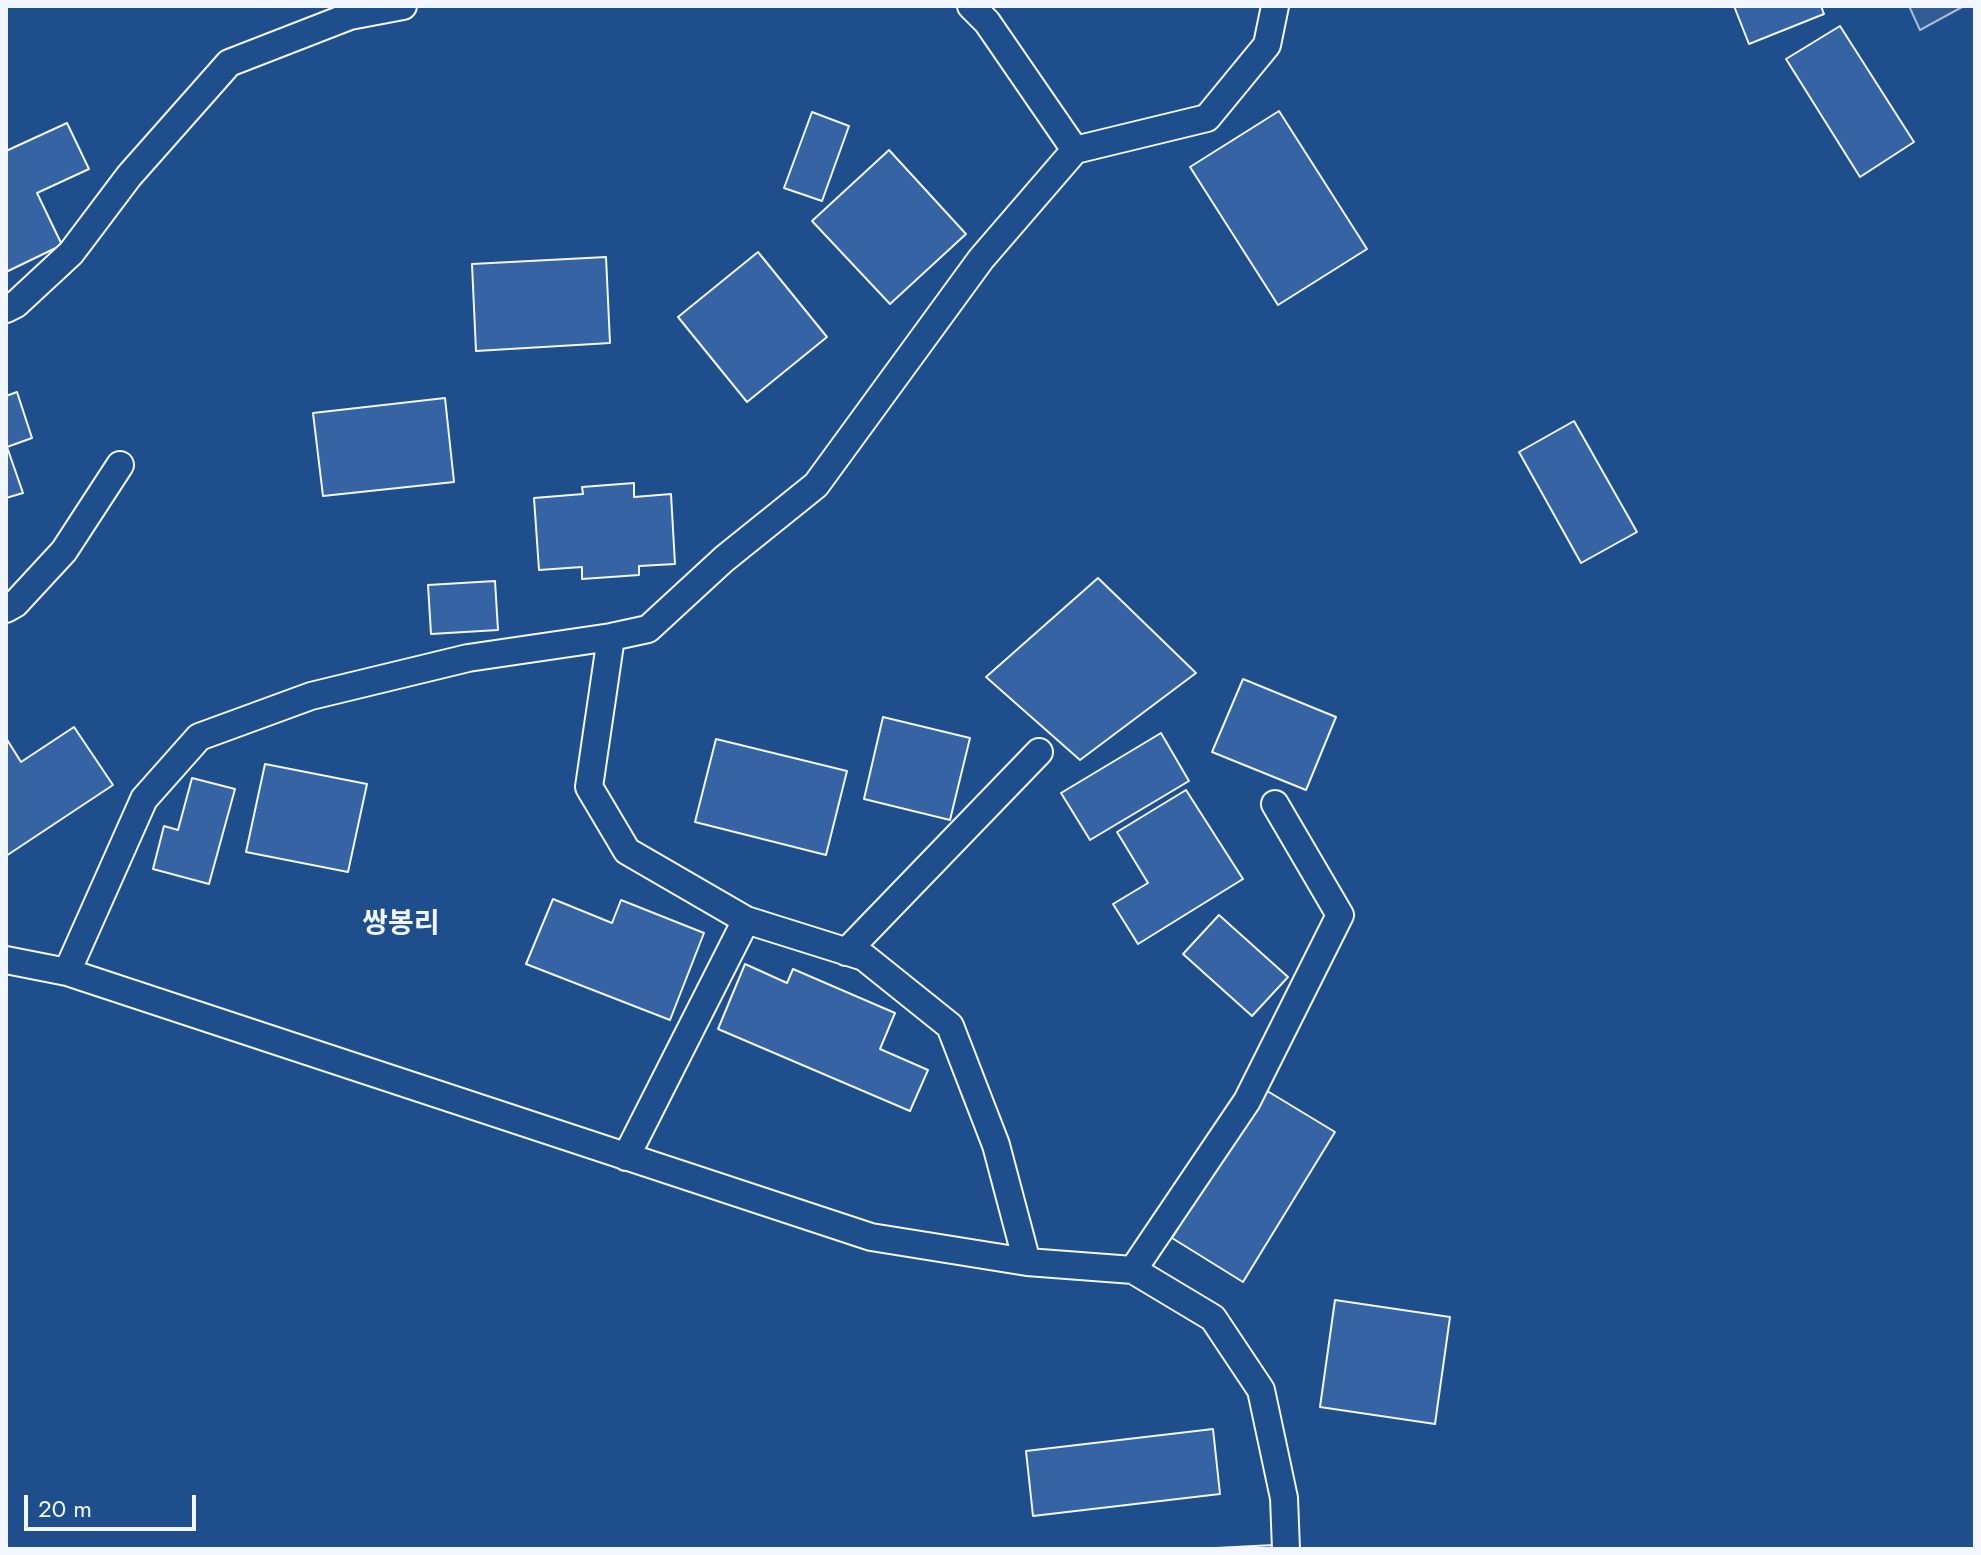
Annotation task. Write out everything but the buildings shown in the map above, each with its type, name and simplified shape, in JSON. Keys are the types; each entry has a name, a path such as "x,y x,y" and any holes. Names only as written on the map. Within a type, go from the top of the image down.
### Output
{"lane":[{"path":"6,309 16,304 71,253 129,176 229,63 350,16 403,6"},
{"path":"971,6 987,22 1075,150"},
{"path":"67,972 144,799 199,737 311,696 468,658 648,629 724,559 816,485 981,259 1075,150 1207,118 1267,45 1275,6"},
{"path":"6,609 15,604 64,551 120,465"},
{"path":"611,637 589,787 627,851 746,920 864,957 950,1026 996,1145 1027,1262"},
{"path":"846,952 1039,752"},
{"path":"1133,1270 1247,1101 1340,915 1275,804"},
{"path":"626,1157 746,920"},
{"path":"6,960 67,972 871,1237 1027,1262 1133,1270 1213,1318 1261,1390 1284,1498 1286,1549"}],"shaded area":[{"path":"1909,6 1964,6 1920,30"}],"district":[{"name":"쌍봉리","path":"401,925"}]}
